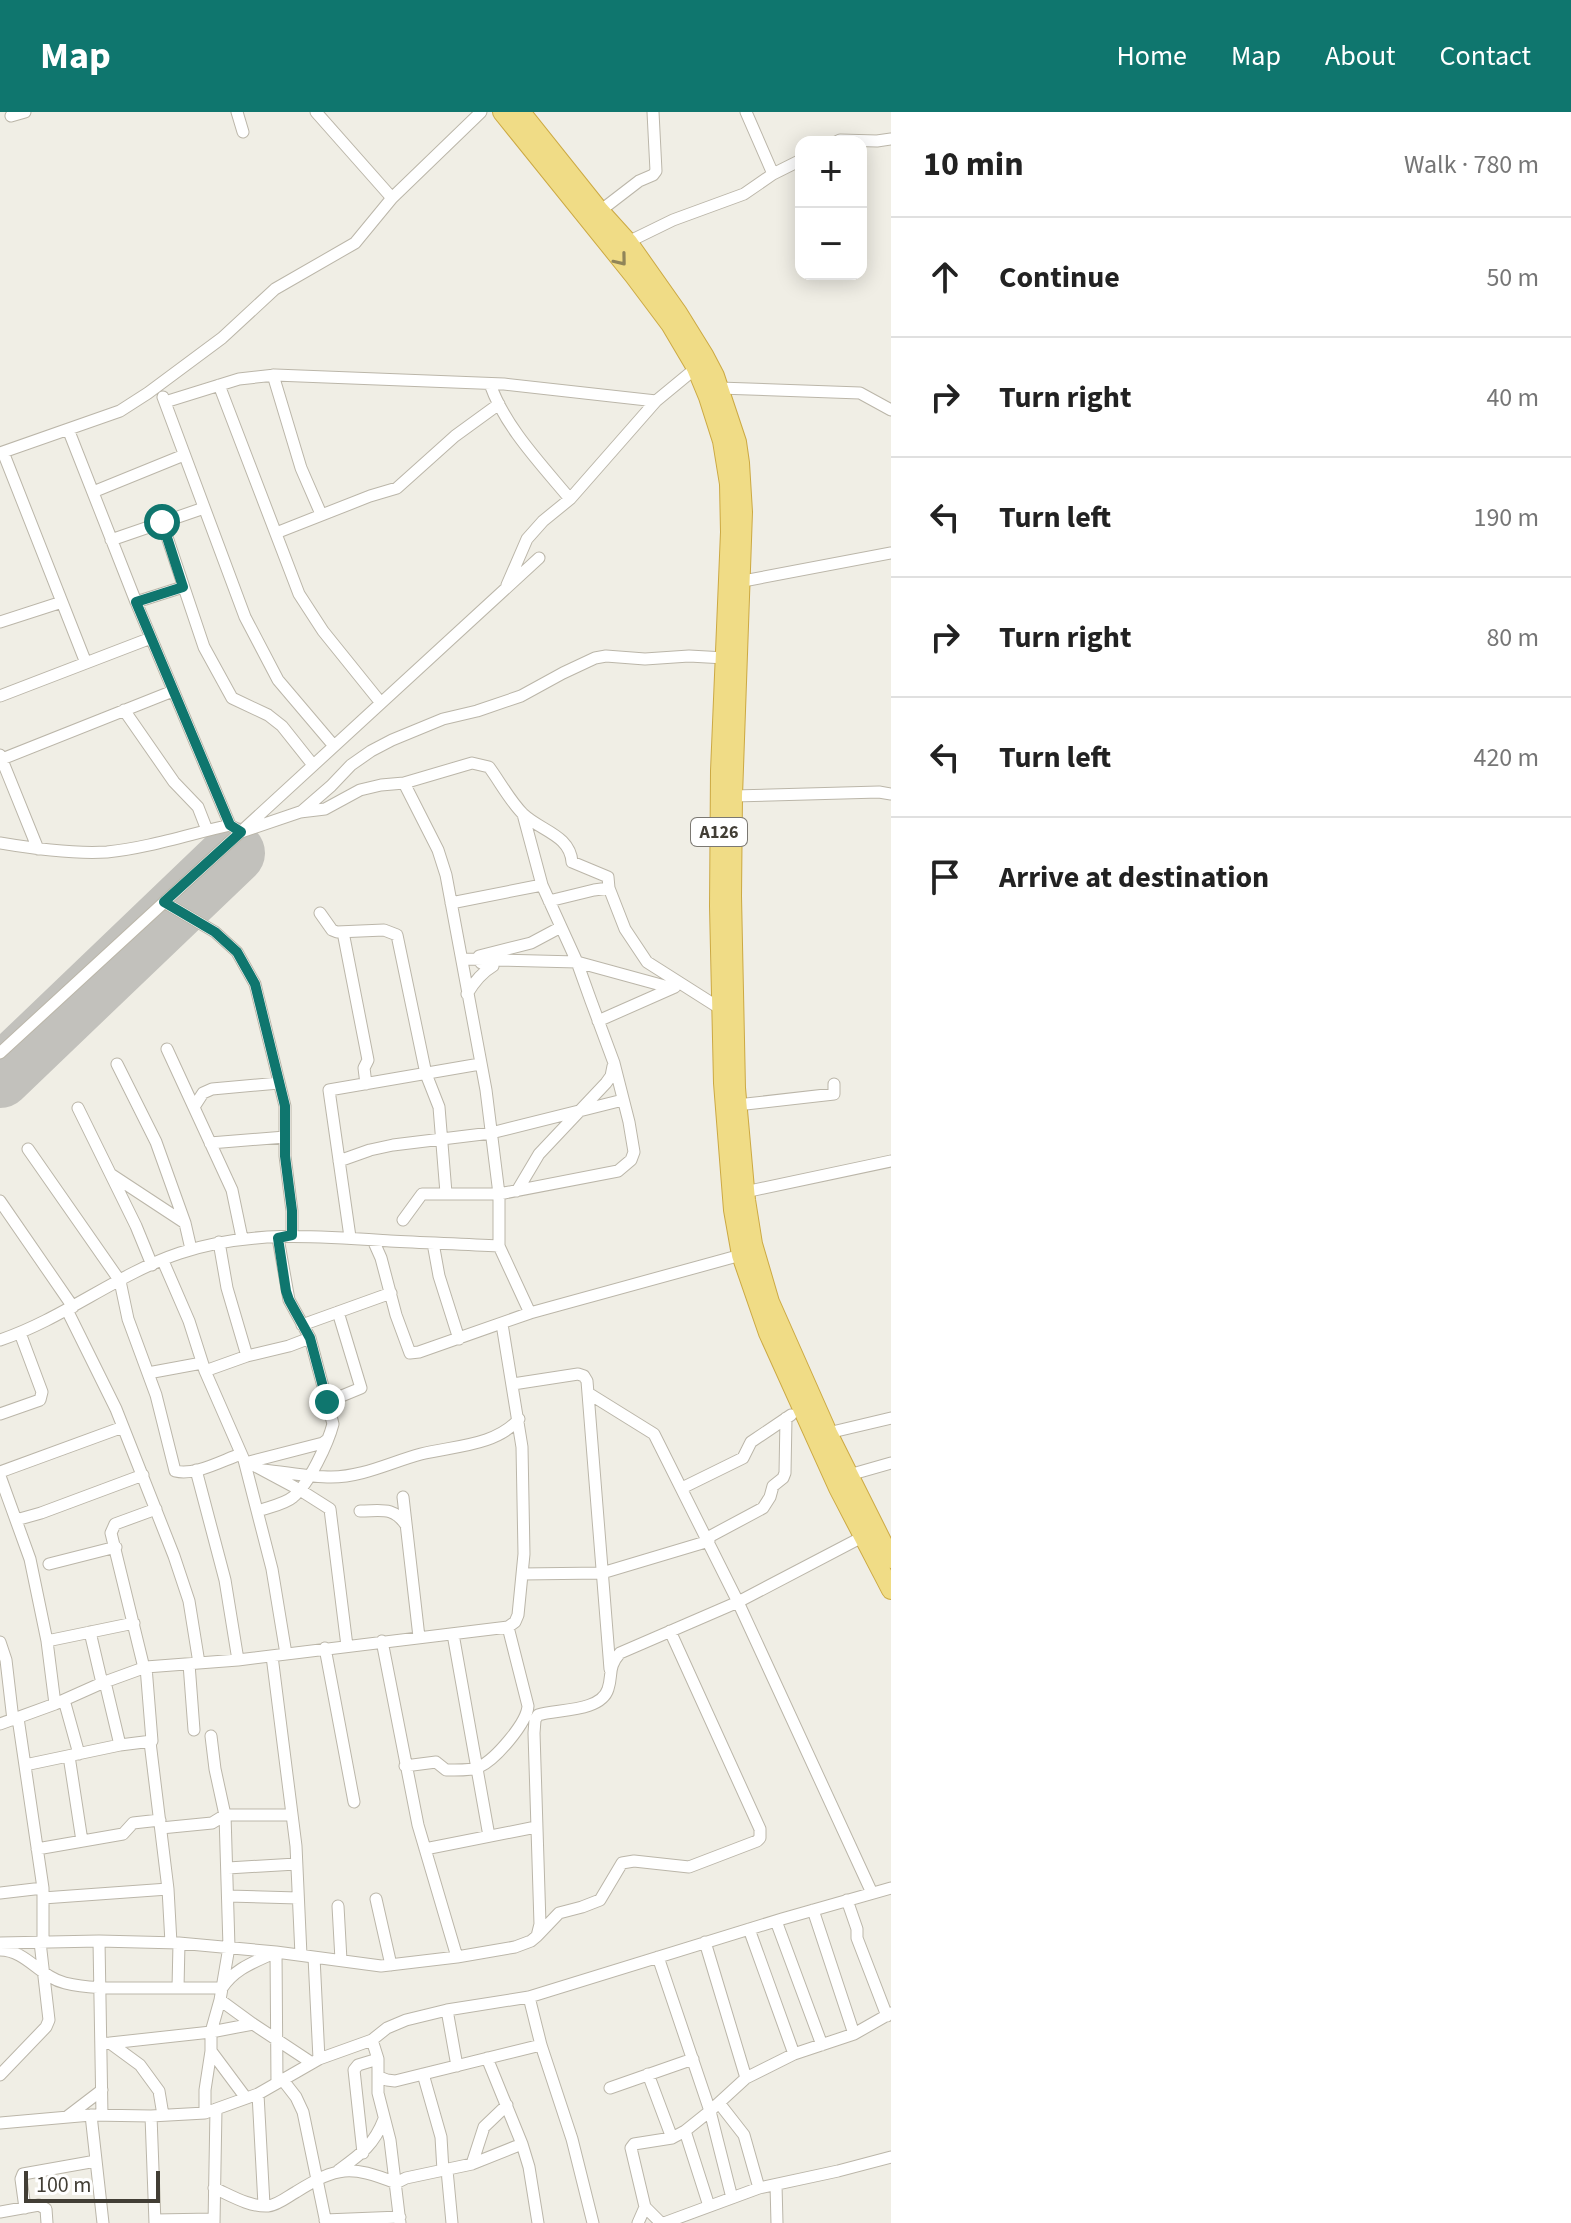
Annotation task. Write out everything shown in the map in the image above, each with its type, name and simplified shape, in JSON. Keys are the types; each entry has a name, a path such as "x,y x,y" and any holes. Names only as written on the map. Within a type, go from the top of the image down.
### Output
{"highway":[{"name":"A126","path":"502,112 653,299 696,368 716,419 726,463 735,582 732,896 737,1105 745,1192 753,1244 770,1302 849,1475 891,1590"},
{"name":"A126","path":"521,112 628,242 692,334 719,388 737,442 743,512 725,658 718,858 723,1072 730,1177 741,1255 794,1413 870,1534 891,1559"}],"street":[{"path":"11,116 25,112"},
{"path":"237,112 243,132"},
{"path":"316,112 392,198"},
{"path":"86,663 2,453 120,411 159,385 222,338 275,289 355,243 392,198 481,112"},
{"path":"600,211 656,171 653,112"},
{"path":"746,112 773,174"},
{"path":"867,141 891,139"},
{"path":"628,242 673,220 744,194 795,163"},
{"path":"504,590 527,539 570,499 656,401 696,368"},
{"path":"165,402 239,379 273,375 490,384 656,401"},
{"path":"273,375 301,468 321,514"},
{"path":"490,384 521,438 570,499"},
{"path":"159,385 245,617 278,680 334,746"},
{"path":"219,385 299,594 323,631 381,703"},
{"path":"719,388 860,393 891,410"},
{"path":"276,533 397,488 455,436 499,404"},
{"path":"68,429 173,691 236,828"},
{"path":"93,492 184,455"},
{"path":"111,540 204,508"},
{"path":"162,522 204,647 232,698 268,715 282,726 313,765"},
{"path":"735,582 891,553"},
{"path":"0,1053 164,902 236,828 313,765 539,558"},
{"path":"136,602 183,587"},
{"path":"0,622 62,602"},
{"path":"0,696 151,638"},
{"path":"300,812 351,765 371,751 443,719 521,696 595,658 725,658"},
{"path":"38,849 1,757 173,691"},
{"path":"124,710 174,782 198,807 207,830"},
{"path":"0,843 38,849 107,852 325,809 360,790 404,783 472,763 489,767 523,814 561,839 569,849 572,862 608,877 609,888 625,929 647,962 677,986 721,1009"},
{"path":"404,783 438,850 446,875 491,1133 499,1194 499,1246 530,1313"},
{"path":"733,796 891,794"},
{"path":"403,1220 422,1194 499,1194 618,1171 631,1160 634,1152 614,1063 577,962 542,885 523,814"},
{"path":"451,903 542,885"},
{"path":"549,901 609,888"},
{"path":"164,902 215,932 243,961 255,984 285,1106 285,1156 292,1235"},
{"path":"320,913 332,930 384,930 397,935 426,1074 439,1107 446,1193"},
{"path":"463,960 531,943 561,927"},
{"path":"343,932 368,1060 364,1068 366,1084"},
{"path":"463,960 577,962 677,986"},
{"path":"463,960 493,966 473,983 467,994"},
{"path":"598,1021 677,986"},
{"path":"167,1049 232,1190 242,1238"},
{"path":"517,1191 539,1154 611,1076 614,1063"},
{"path":"117,1064 156,1142 191,1249"},
{"path":"350,1237 329,1090 480,1064"},
{"path":"194,1107 203,1093 212,1089 279,1083"},
{"path":"737,1105 834,1094 834,1084"},
{"path":"339,1161 393,1145 491,1133 623,1100"},
{"path":"78,1108 189,1321 203,1367 245,1459 272,1569 286,1654"},
{"path":"210,1143 285,1137"},
{"path":"28,1149 120,1281 128,1319 156,1395 175,1471 196,1470 302,1449 327,1440"},
{"path":"745,1192 891,1161"},
{"path":"112,1175 185,1223"},
{"path":"0,1201 70,1308 156,1509 189,1601 194,1663 194,1730"},
{"path":"0,1340 20,1333 157,1263 219,1242 292,1235 499,1246"},
{"path":"258,1511 292,1498 300,1490 333,1424 310,1338 289,1300 278,1238"},
{"path":"373,1240 410,1353 530,1313 741,1255"},
{"path":"219,1242 227,1288 247,1356"},
{"path":"433,1243 439,1276 459,1339"},
{"path":"302,1325 391,1293"},
{"path":"327,1402 361,1388 338,1312"},
{"path":"0,1724 145,1668 453,1634 508,1627 515,1622 524,1554 522,1447 502,1324"},
{"path":"0,1414 40,1400 42,1396 20,1333"},
{"path":"148,1373 203,1367 310,1338"},
{"path":"513,1384 578,1374 587,1381 610,1670 608,1690 603,1699 590,1706 538,1715 535,1720 540,1924 537,1936"},
{"path":"588,1393 654,1434 738,1602 872,1893"},
{"path":"682,1488 743,1458 751,1442 794,1413"},
{"path":"522,1574 602,1573 708,1539 763,1508 773,1486 785,1473 794,1413"},
{"path":"828,1433 891,1418"},
{"path":"263,1470 330,1477 358,1475 422,1454 483,1440 510,1429 519,1419"},
{"path":"82,1841 74,1755 59,1702 30,1559 0,1474 123,1427"},
{"path":"245,1459 326,1505 332,1514 347,1646"},
{"path":"849,1475 891,1463"},
{"path":"196,1470 225,1580 238,1660"},
{"path":"16,1520 143,1475"},
{"path":"403,1497 419,1637"},
{"path":"156,1509 115,1524 111,1533 145,1668 153,1738 150,1742 178,1988"},
{"path":"360,1511 391,1511 407,1526"},
{"path":"610,1670 620,1653 738,1602 870,1534"},
{"path":"49,1564 116,1547"},
{"path":"47,1641 134,1623"},
{"path":"405,1766 436,1762 446,1770 477,1769 492,1759 527,1717 508,1627"},
{"path":"0,1943 175,1943 381,1966 457,1957 515,1947 531,1941 559,1913 600,1900 622,1863 634,1861 689,1867 757,1841 760,1829 670,1631"},
{"path":"90,1632 120,1745"},
{"path":"453,1634 489,1836"},
{"path":"382,1641 418,1825 457,1957"},
{"path":"0,1642 25,1765 43,1893 42,1942 49,2020 46,2027 0,2075"},
{"path":"325,1648 354,1802"},
{"path":"272,1656 292,1815 301,1955"},
{"path":"106,2043 140,2065 159,2091 155,2222 214,2221 210,2111 205,2090 211,2032 229,1947 225,1815 211,1736"},
{"path":"25,1765 120,1745 150,1742"},
{"path":"37,1849 123,1834 133,1823 212,1823 225,1815 292,1815"},
{"path":"425,1849 536,1827"},
{"path":"228,1868 296,1864"},
{"path":"0,2123 68,2116 157,2116 210,2111 252,2096 316,2061 372,2040 387,2028 406,2020 529,1997 891,1888"},
{"path":"0,1893 168,1889"},
{"path":"228,1896 298,1898"},
{"path":"376,1899 391,1965"},
{"path":"847,1900 857,1938 889,2015 854,2034 794,2054 746,2078 715,2107 672,2138 634,2144 631,2148 645,2207 662,2223 681,2219 759,2188 891,2157"},
{"path":"338,1906 341,1960"},
{"path":"813,1910 854,2034"},
{"path":"776,1921 822,2045"},
{"path":"749,1929 794,2054"},
{"path":"99,1941 106,2043 102,2090 96,2115 96,2161 103,2223"},
{"path":"705,1942 746,2078"},
{"path":"0,1950 20,1954 44,1974 63,1982 100,1988 178,1988 221,1994 253,2024 316,2061"},
{"path":"221,1994 237,1970 276,1952"},
{"path":"276,1952 279,2080 296,2097 303,2112 325,2222 400,2220 378,2093 378,2059 372,2040"},
{"path":"314,1957 316,2061"},
{"path":"658,1957 693,2059 715,2107 732,2198"},
{"path":"529,1997 541,2045 572,2139 593,2223"},
{"path":"447,2010 457,2066"},
{"path":"106,2043 211,2032 253,2024"},
{"path":"379,2077 395,2081 541,2045"},
{"path":"211,2051 252,2096 264,2205"},
{"path":"487,2058 522,2144 538,2223"},
{"path":"363,2153 354,2070 358,2065 378,2059"},
{"path":"610,2088 693,2059"},
{"path":"423,2074 441,2137 452,2223"},
{"path":"648,2074 672,2138"},
{"path":"68,2116 102,2090"},
{"path":"472,2164 484,2127 507,2105"},
{"path":"715,2107 744,2135 759,2188"},
{"path":"214,2188 246,2202 264,2205 279,2203 363,2153 375,2140 384,2118"},
{"path":"685,2131 709,2206"},
{"path":"339,2170 367,2172 396,2183 406,2178 472,2164 522,2144"},
{"path":"25,2208 23,2174 96,2161"},
{"path":"776,2185 777,2223"},
{"path":"0,2212 43,2206 47,2223"},
{"path":"638,2223 645,2207"}],"runway":[{"path":"0,1077 234,853"}],"route":[{"path":"162,522 183,587 136,602 230,825 241,832 164,902 215,932 237,952 255,984 285,1106 285,1156 292,1235 278,1238 286,1291 310,1338 327,1402"}]}
